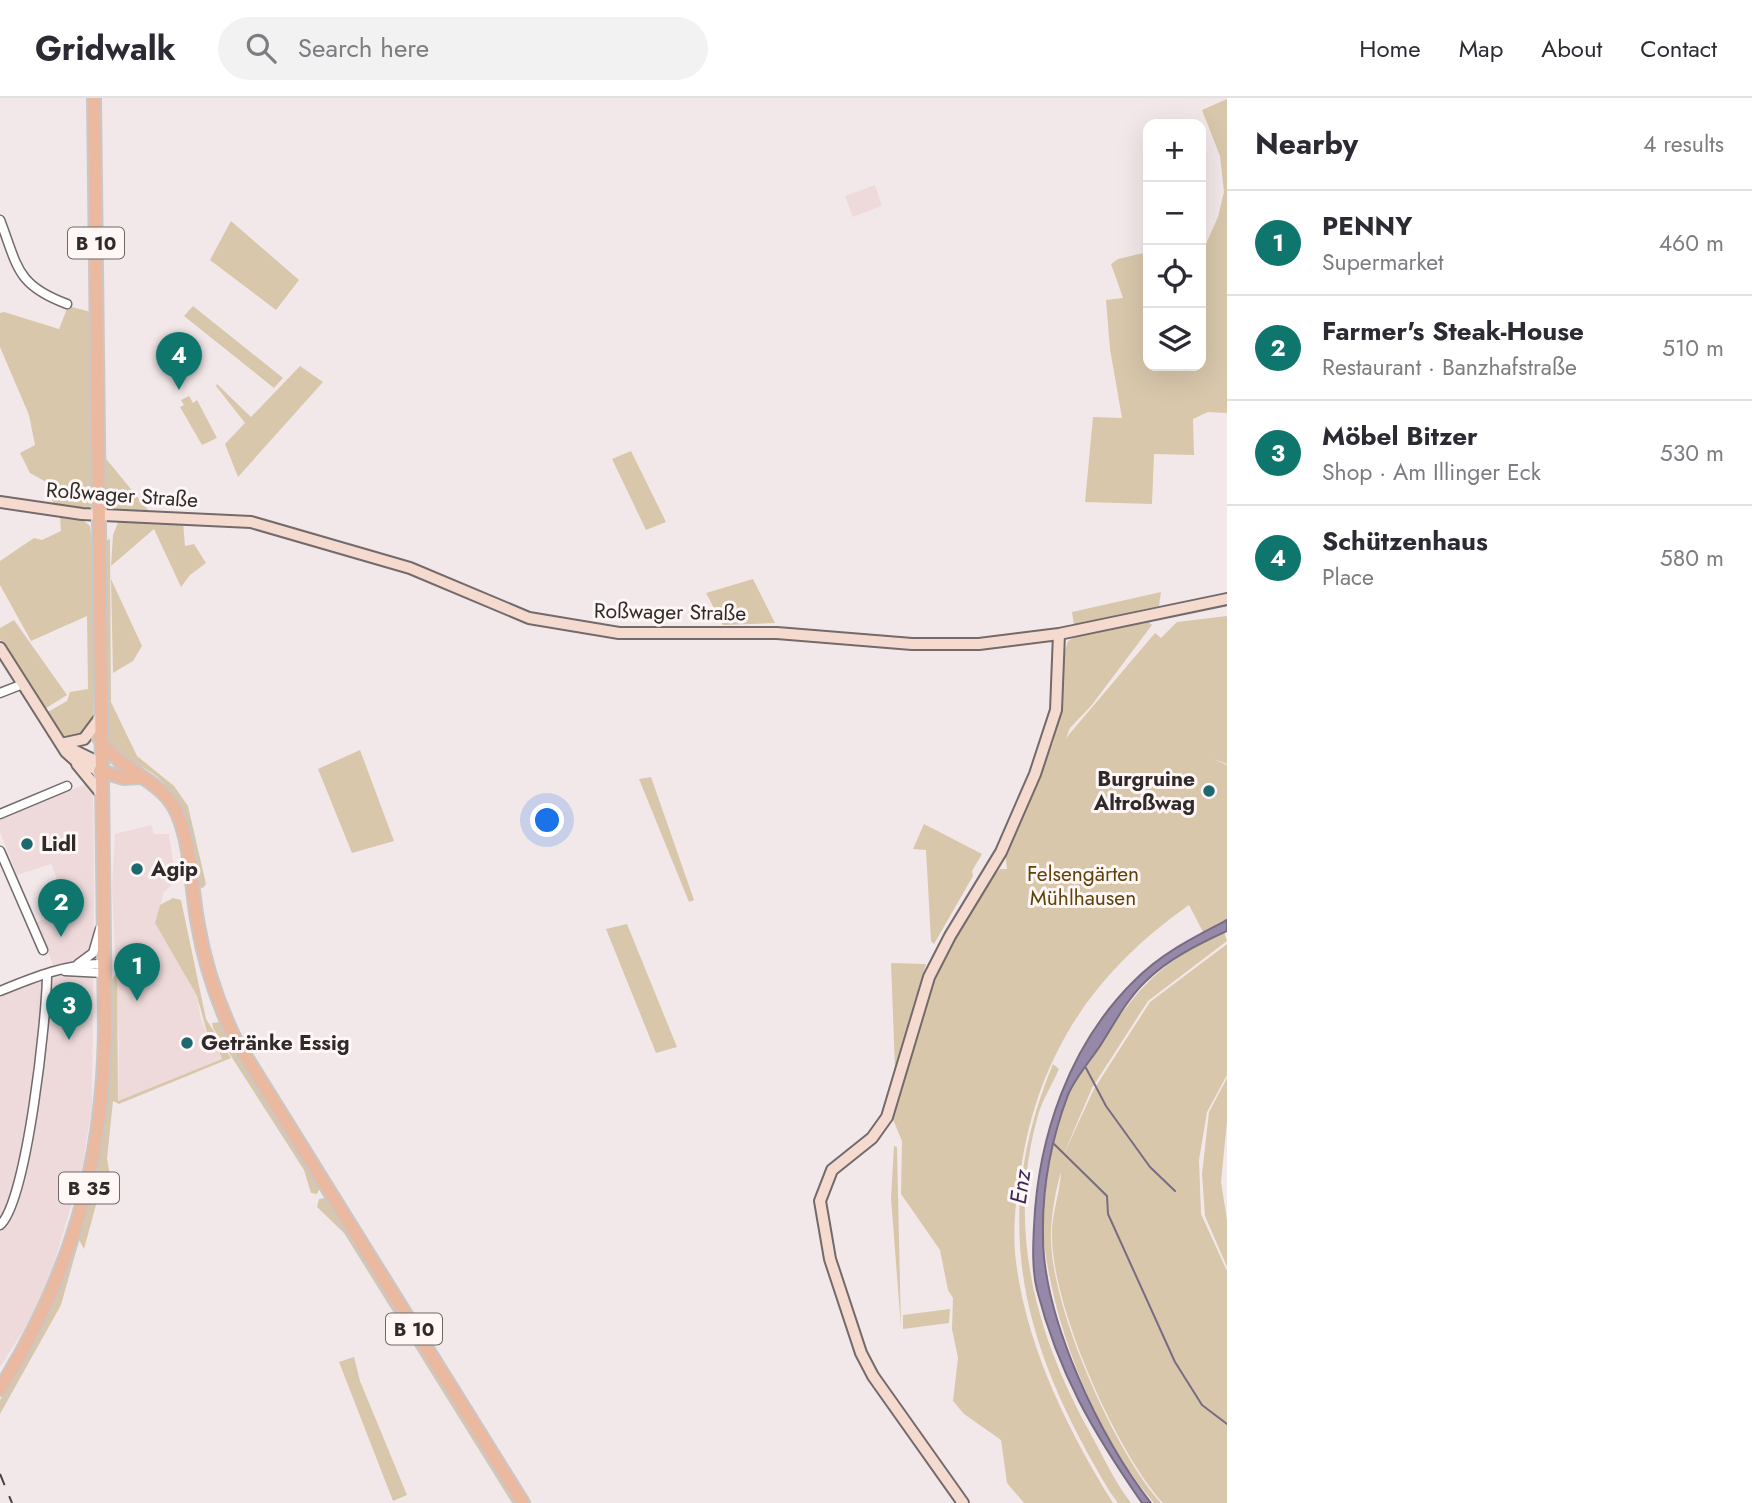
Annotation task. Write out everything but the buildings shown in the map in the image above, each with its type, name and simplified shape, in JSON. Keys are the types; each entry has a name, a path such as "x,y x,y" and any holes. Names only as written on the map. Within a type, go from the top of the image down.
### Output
{"main road":[{"name":"B 10","path":"94,98 100,767 132,776 160,790 178,815 186,840 206,966 236,1041 523,1503"},
{"path":"99,737 106,750 132,776 100,795"},
{"name":"B 35","path":"0,1389 58,1280 90,1184 100,1126 105,1052 100,767"}],"street":[{"path":"0,220 13,261 22,277 34,290 67,304"},
{"name":"Roßwager Straße","path":"0,500 98,515 260,524 410,568 529,618 592,630 644,634 777,633 946,645 1055,635 1227,599"},
{"path":"963,1503 877,1382 861,1353 830,1259 820,1201 832,1170 872,1138 887,1117 929,977 950,936 1001,852 1042,756 1056,710 1059,666 1055,635"},
{"path":"0,648 61,744 100,795"},
{"path":"0,693 23,684"},
{"path":"61,744 84,739 99,719"},
{"path":"61,744 100,767"},
{"path":"76,761 100,767"},
{"path":"0,814 67,786"},
{"path":"0,851 43,950"},
{"path":"65,971 93,953 102,920"},
{"path":"77,965 103,969"},
{"path":"0,991 47,974 103,969"},
{"path":"0,1225 8,1217 14,1198 32,1115 47,998 47,974"}],"shaded area":[{"path":"875,185 882,206 853,217 845,196"},
{"path":"89,783 93,789 94,888 92,1107 82,1169 52,1270 32,1317 0,1367 0,986 53,965 37,922 69,909 51,864 17,875 0,832 0,817"},
{"path":"151,825 154,834 169,834 174,883 164,892 155,923 197,996 201,1019 208,1036 214,1036 222,1059 118,1101 119,1043 112,887 115,834"},
{"path":"1227,920 1227,931 1164,966 1139,988 1127,1004 1068,1095 1052,1147 1046,1182 1043,1236 1046,1268 1064,1340 1094,1412 1132,1477 1151,1503 1142,1503 1079,1402 1046,1321 1037,1290 1034,1266 1037,1193 1050,1126 1061,1094 1075,1063 1111,1006 1155,962"}],"green space":[{"path":"1227,99 1227,413 1208,412 1193,419 1194,455 1154,454 1152,504 1085,502 1093,417 1122,418 1110,349 1106,300 1123,298 1111,264 1118,259 1143,253 1143,371 1206,371 1206,244 1218,217 1224,192 1220,156 1202,110"},
{"path":"231,221 299,280 276,310 210,260"},
{"path":"68,306 91,312 93,504 86,511 54,507 48,483 30,473 20,453 35,445 29,415 0,347 0,313 59,329"},
{"path":"193,306 283,378 274,388 184,316"},
{"path":"300,366 323,382 238,477 225,444 245,423 217,384 251,417"},
{"path":"189,396 193,403 197,400 217,438 202,445 180,407 184,405 181,400"},
{"path":"631,451 666,522 646,530 612,459"},
{"path":"103,455 153,516 105,508"},
{"path":"60,517 79,517 90,526 94,560 93,718 85,735 65,739 54,729 46,713 67,701 70,692 88,689 87,616 31,641 0,585 0,561 34,538 42,540 61,531"},
{"path":"119,520 183,522 185,546 194,544 206,563 190,575 181,587 154,529 111,566 113,535"},
{"path":"110,539 111,702 137,756 174,786 188,806 206,884 203,888 198,887 186,824 174,796 152,773 123,758 107,743 103,572 106,541"},
{"path":"111,579 142,646 133,661 113,673"},
{"path":"753,579 775,623 723,625 706,593"},
{"path":"1161,592 1159,606 1074,625 1072,612"},
{"name":"Felsengärten Mühlhausen","path":"1227,616 1227,764 1213,759 1227,765 1227,920 1203,932 1189,905 1125,958 1099,987 1057,1052 1041,1089 1029,1127 1018,1190 1015,1253 1020,1286 1038,1352 1064,1415 1113,1503 1024,1503 1007,1483 1001,1440 964,1414 953,1401 958,1358 952,1329 953,1298 948,1290 940,1250 901,1194 902,1141 892,1117 937,970 940,971 937,969 982,892 1000,869 1007,869 1005,853 1053,743 1061,710 1064,654 1068,641 1080,634 1148,621 1152,625 1091,706 1070,728 1066,738 1155,633 1161,638 1177,622"},
{"path":"14,620 67,695 43,710 0,639 0,628"},
{"path":"360,750 394,841 352,853 318,769"},
{"path":"651,777 694,900 689,902 639,779"},
{"path":"924,824 982,854 972,871 973,876 934,944 931,941 926,850 913,849"},
{"path":"173,898 181,900 206,1019 231,1058 119,1104 113,1101 107,1159 112,1186 100,1190 84,1249 78,1238 94,1182 111,1079 110,984 117,970 118,1101 222,1059 214,1036 208,1036 197,996 155,923 160,905"},
{"path":"627,924 677,1047 656,1053 606,929"},
{"path":"1224,932 1227,941 1148,1001 1092,1088 1062,1158 1094,1089 1150,1002 1227,944 1227,1075 1207,1112 1199,1160 1201,1214 1227,1271 1227,1503 1163,1503 1125,1448 1088,1373 1061,1295 1054,1260 1052,1230 1061,1172 1052,1215 1051,1230 1053,1260 1060,1295 1072,1333 1087,1373 1104,1412 1123,1448 1143,1479 1161,1503 1154,1503 1113,1445 1079,1376 1066,1339 1055,1303 1043,1232 1046,1181 1059,1123 1070,1092 1127,1006 1167,965"},
{"path":"891,963 926,964 897,1070 895,1069"},
{"path":"220,1022 320,1187 317,1194 311,1193 304,1170 213,1028 212,1023"},
{"path":"1053,1064 1059,1069 1039,1112 1029,1154 1025,1195 1031,1275 1040,1315 1069,1392 1108,1467 1131,1503 1118,1503 1080,1439 1056,1387 1037,1336 1024,1284 1019,1232 1022,1178 1033,1122"},
{"path":"1227,1078 1227,1121 1221,1182 1227,1220 1227,1267 1205,1216 1202,1174 1209,1112"},
{"path":"894,1146 897,1147 901,1328 891,1198"},
{"path":"325,1198 518,1503 512,1503 344,1233 317,1207 319,1199"},
{"path":"77,1248 61,1305 0,1414 0,1400 47,1317"},
{"path":"950,1309 949,1323 903,1329 903,1315"},
{"path":"354,1357 360,1381 407,1495 393,1501 339,1362"}],"waterway":[{"path":"1086,1068 1106,1106 1150,1167 1175,1191"},
{"path":"1053,1143 1107,1196 1108,1214 1175,1362 1202,1405 1227,1424"}],"railway":[{"path":"0,1474 12,1503"}],"place":[{"name":"Schützenhaus","path":"179,390"},
{"name":"Burgruine Altroßwag","path":"1209,791"},
{"name":"Lidl","path":"27,844"},
{"name":"Agip","path":"137,869"},
{"name":"Farmer's Steak-House","path":"61,937"},
{"name":"PENNY","path":"137,1001"},
{"name":"Möbel Bitzer","path":"69,1040"},
{"name":"Getränke Essig","path":"187,1043"}],"water label":[{"name":"Enz","path":"1020,1187"}]}
